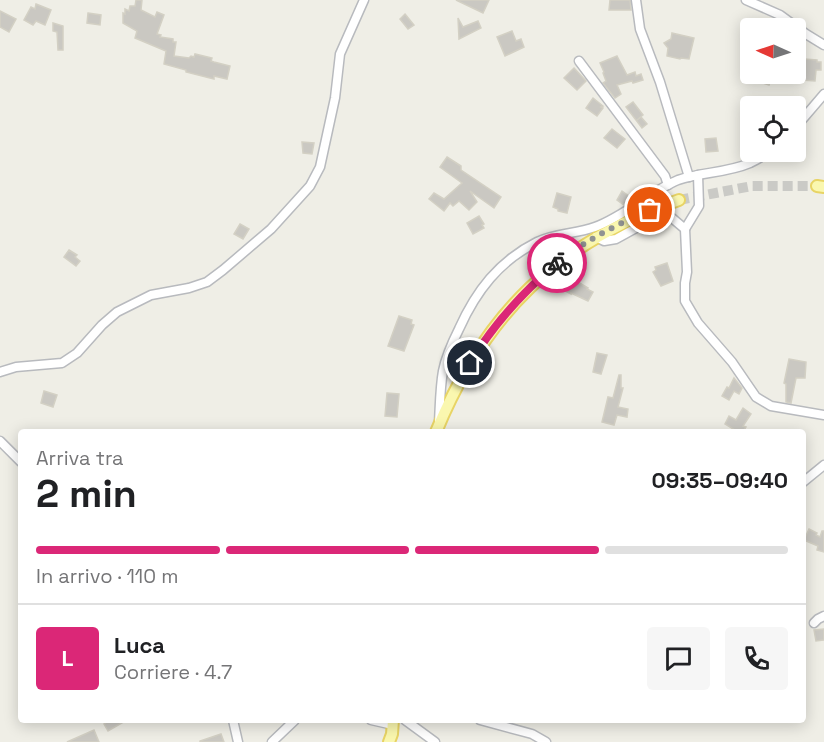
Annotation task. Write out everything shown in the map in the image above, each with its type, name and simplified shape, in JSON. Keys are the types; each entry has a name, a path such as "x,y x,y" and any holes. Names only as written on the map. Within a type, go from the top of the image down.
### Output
{"main road":[{"path":"437,429 458,383 477,350 519,298 536,281 560,261 622,222 679,200"},
{"path":"389,742 393,723"}],"street":[{"path":"0,372 16,367 62,363 77,353 117,312 151,295 207,282 271,229 310,186 320,167 335,98 340,54 364,0"},
{"path":"636,0 640,29 694,176 699,206 685,229 686,301 698,323 732,362 756,397 771,406 824,415"},
{"path":"746,0 780,15 824,45"},
{"path":"579,61 665,176 668,185"},
{"path":"806,115 824,94"},
{"path":"437,429 441,382 452,341 468,308 485,283 505,264 537,242 595,227 668,185 694,176 753,162"},
{"path":"596,237 604,241 616,239 656,217 672,218 685,229"},
{"path":"0,441 18,459"},
{"path":"806,480 824,465"},
{"path":"814,623 824,616"},
{"path":"234,723 238,742"},
{"path":"272,742 292,723"},
{"path":"409,723 435,742"},
{"path":"491,723 532,734 546,742"}],"building":[{"path":"136,0 142,0 141,10 155,17 157,12 164,15 157,34 176,42 174,56 189,58 194,57 195,54 212,58 211,61 230,66 227,79 214,76 214,79 164,64 166,51 135,38 137,31 123,23 125,9 129,11 130,6 135,6"},
{"path":"456,0 489,0 483,13"},
{"path":"610,0 630,0 631,10 609,10"},
{"path":"36,4 51,10 45,25 36,21 33,25 24,20 31,7 35,9"},
{"path":"0,11 16,19 9,32 0,27"},
{"path":"88,13 101,15 100,25 87,23"},
{"path":"405,14 414,25 408,29 400,19"},
{"path":"458,18 463,27 478,21 481,28 459,39"},
{"path":"53,23 63,26 63,50 58,50 57,32 53,31"},
{"path":"512,31 516,41 521,39 524,47 505,56 497,37"},
{"path":"672,33 694,38 689,59 667,56 668,48 664,43 671,39"},
{"path":"617,56 627,75 635,72 636,76 641,74 643,80 617,85 621,94 615,98 603,83 606,81 600,63"},
{"path":"806,59 821,62 821,70 816,70 815,81 806,80"},
{"path":"574,68 586,81 577,90 564,78"},
{"path":"593,98 603,106 597,116 586,108"},
{"path":"633,102 643,115 637,120 641,117 647,124 642,128 626,107"},
{"path":"612,129 625,139 617,148 604,138"},
{"path":"716,138 718,151 706,152 705,139"},
{"path":"302,142 314,143 312,154 303,153"},
{"path":"447,157 461,166 461,170 501,197 494,208 470,191 477,202 469,210 459,201 453,206 450,203 444,211 429,199 434,193 444,199 462,183 440,167"},
{"path":"622,191 633,199 624,205 617,200"},
{"path":"557,193 571,197 567,213 553,207"},
{"path":"479,216 484,228 473,234 467,223"},
{"path":"240,224 249,229 243,239 234,234"},
{"path":"69,250 77,255 75,257 80,261 76,266 64,257"},
{"path":"667,263 673,281 661,286 653,272 656,270 655,267"},
{"path":"571,278 593,292 588,301 563,290"},
{"path":"399,316 412,320 411,324 414,325 404,351 388,346"},
{"path":"597,353 607,355 601,374 593,372"},
{"path":"789,359 806,362 805,378 796,378 791,403 786,402 786,384 784,383"},
{"path":"619,375 621,375 621,388 623,388 618,407 628,409 627,417 617,415 614,425 602,422 608,397 613,398"},
{"path":"734,378 742,388 739,394 734,391 729,400 722,396"},
{"path":"44,391 57,395 53,407 41,403"},
{"path":"387,393 399,394 397,417 385,416"},
{"path":"743,408 751,414 743,426 746,427 745,429 733,429 725,424 729,416 736,420"},
{"path":"809,529 820,537 824,531 824,552 817,550 818,546 806,541"},
{"path":"824,629 824,640 816,641 814,630"},
{"path":"106,723 122,723 108,731"},
{"path":"94,730 99,742 67,742"},
{"path":"221,734 224,742 200,742 200,741"}],"tunnel":[{"path":"679,200 752,186 817,186"}],"way so far":[{"path":"557,263 622,222 650,210"}],"route":[{"path":"470,363 488,335 519,298 557,263"}]}
